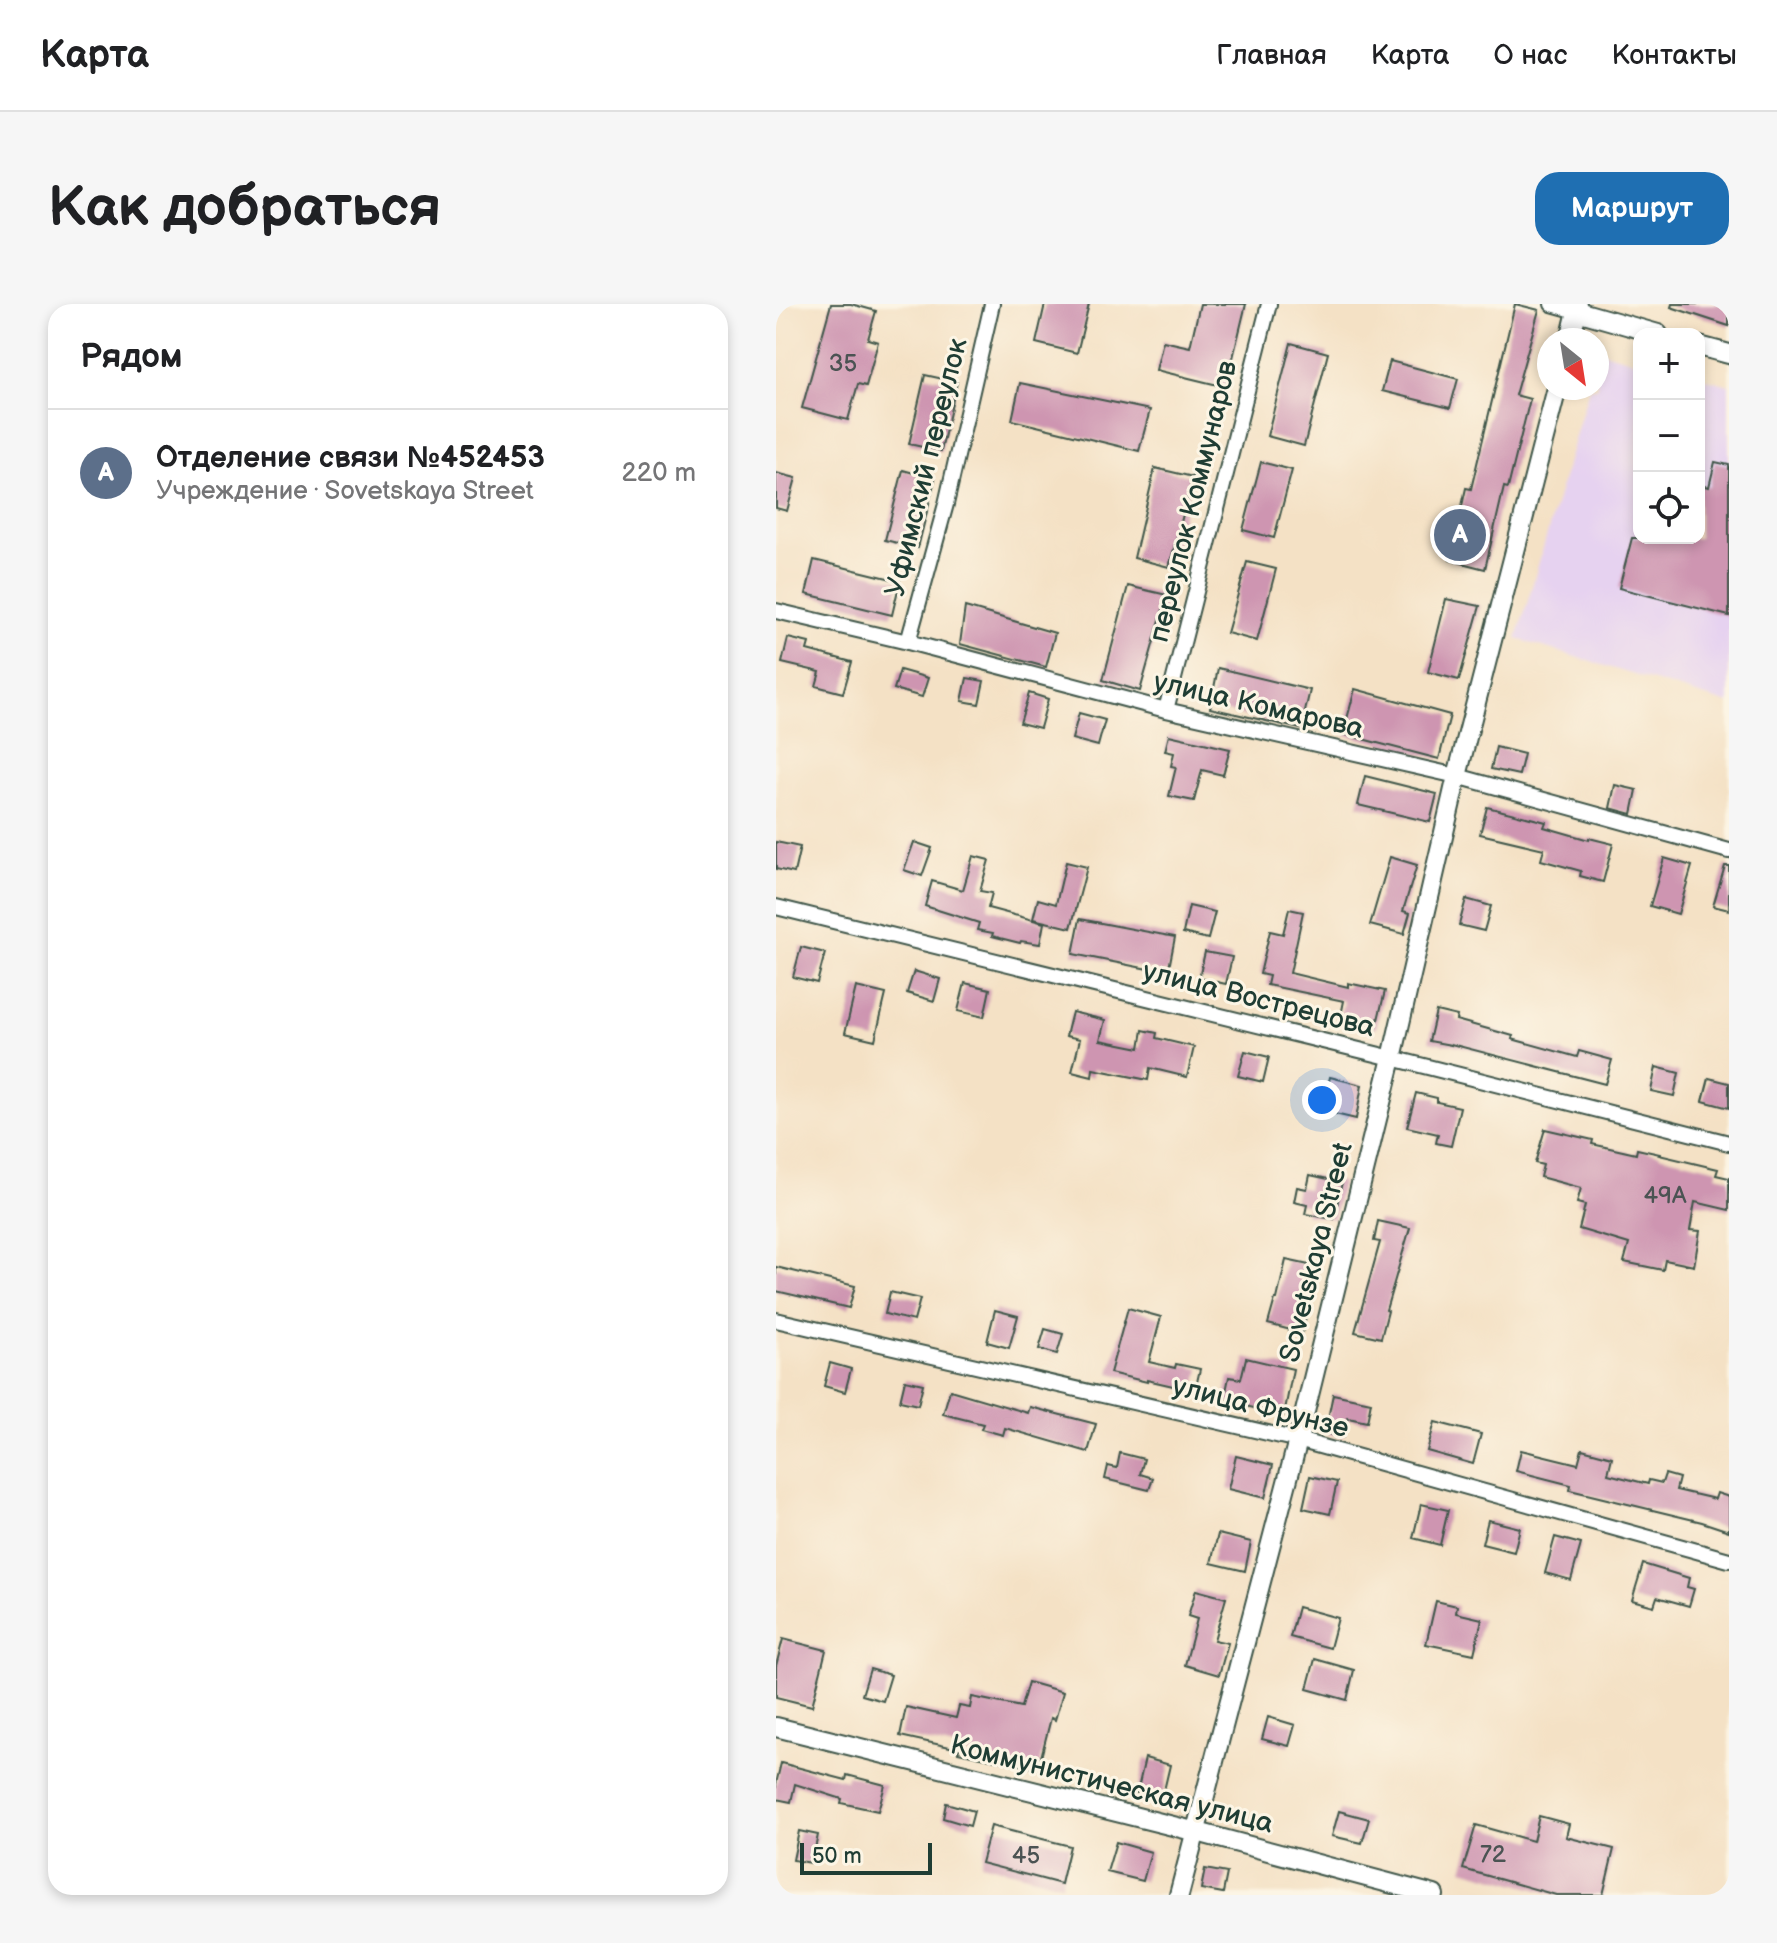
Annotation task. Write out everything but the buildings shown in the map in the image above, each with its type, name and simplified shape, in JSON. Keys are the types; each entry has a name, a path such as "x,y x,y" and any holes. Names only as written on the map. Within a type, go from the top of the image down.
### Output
{"street":[{"name":"Уфимский переулок","path":"908,642 946,504 992,304"},
{"name":"переулок Коммунаров","path":"1166,710 1269,304"},
{"path":"1552,304 1578,308 1640,328"},
{"path":"1573,328 1578,308"},
{"path":"1705,348 1729,354"},
{"name":"Sovetskaya Street","path":"1179,1895 1298,1440 1392,1058 1457,776 1554,400"},
{"name":"улица Комарова","path":"776,611 908,642 1166,710 1457,776 1729,851"},
{"name":"улица Вострецова","path":"776,907 1729,1143"},
{"name":"улица Фрунзе","path":"776,1320 1298,1440 1729,1560"},
{"name":"Коммунистическая улица","path":"776,1727 1197,1832 1434,1895"}],"shaded area":[{"path":"1609,354 1633,360 1633,544 1705,544 1705,379 1729,385 1729,704 1517,639 1586,400 1609,400"}],"place":[{"name":"Отделение связи №452453","path":"1460,535"}]}
